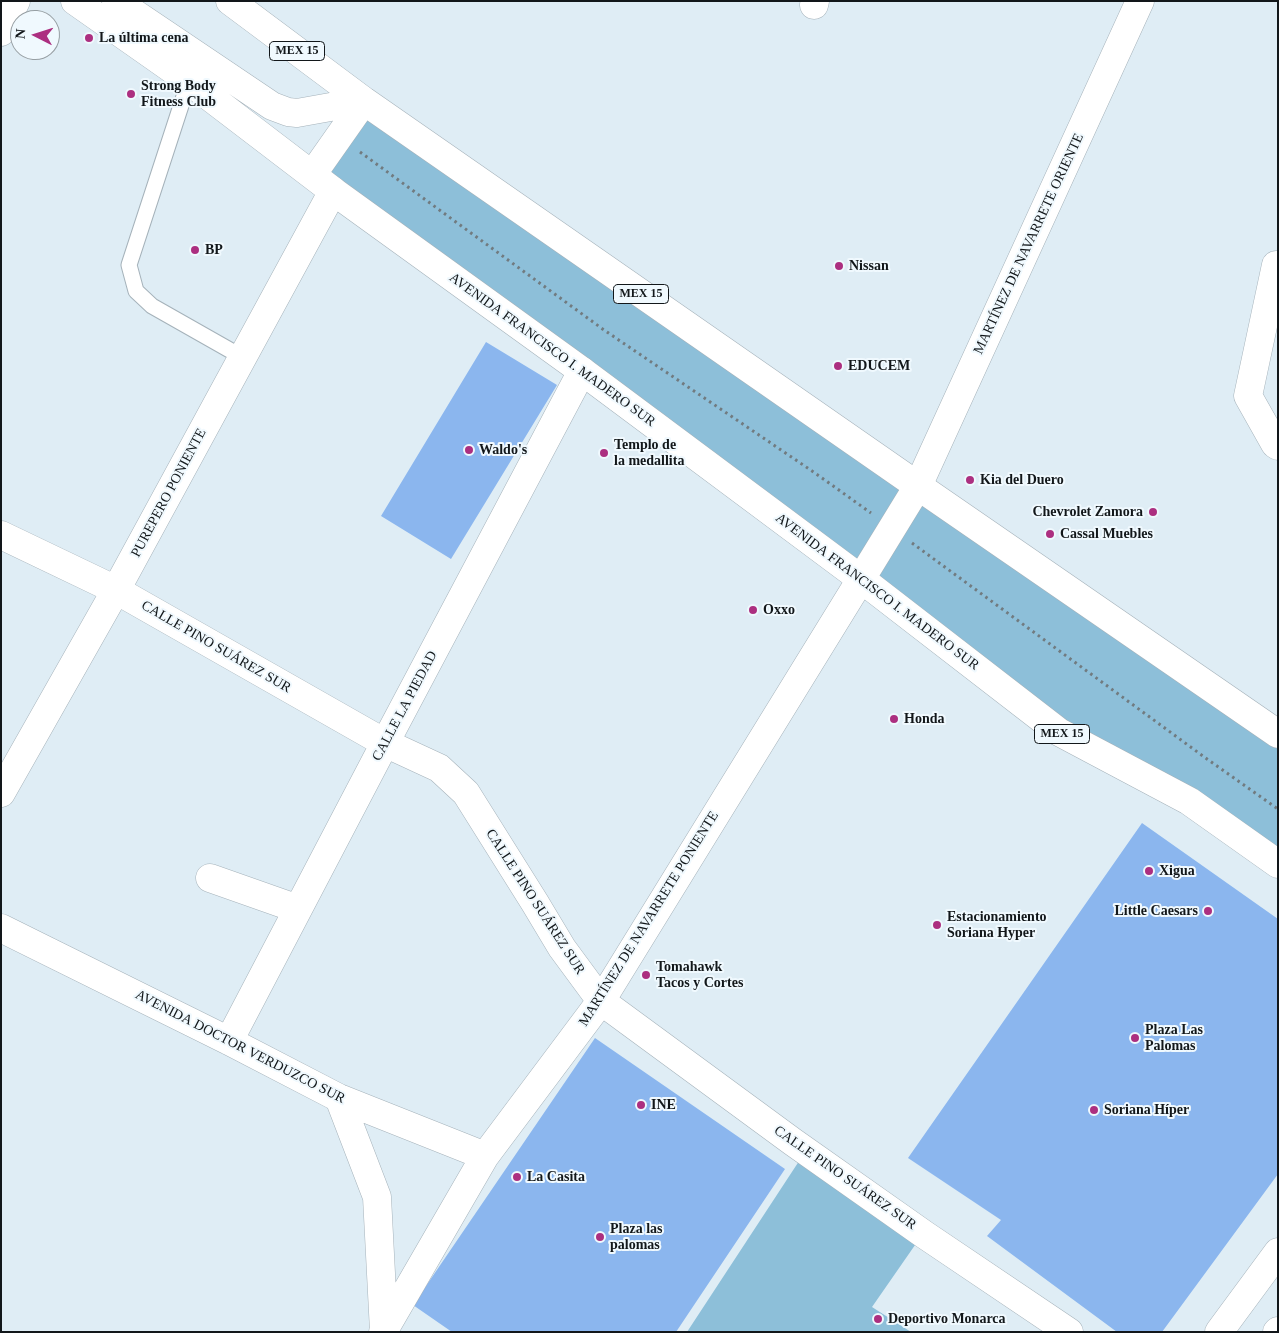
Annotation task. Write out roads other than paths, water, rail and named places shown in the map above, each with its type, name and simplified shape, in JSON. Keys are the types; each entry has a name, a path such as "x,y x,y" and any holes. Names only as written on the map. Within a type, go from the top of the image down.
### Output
{"street":[{"path":"1,32 16,1"},
{"name":"AVENIDA FRANCISCO I. MADERO SUR","path":"75,1 189,81 322,183 582,371 861,579 1059,732 1189,801 1278,864"},
{"path":"116,1 272,106 297,113 364,101"},
{"name":"MEX 15","path":"230,1 364,101 1278,734"},
{"name":"MARTÍNEZ DE NAVARRETE ORIENTE","path":"892,528 918,486 1140,1"},
{"name":"PUREPERO PONIENTE","path":"1,792 116,590 242,357 322,183 339,137 364,101"},
{"path":"1277,265 1248,396 1275,444 1278,446"},
{"name":"CALLE LA PIEDAD","path":"229,1041 582,371"},
{"name":"MARTÍNEZ DE NAVARRETE PONIENTE","path":"384,1331 484,1156 601,1001 892,528"},
{"name":"CALLE PINO SUÁREZ SUR","path":"1,535 116,590 385,743 439,768 466,793 562,948 601,1001 793,1142 1070,1332"},
{"path":"210,878 298,909"},
{"name":"AVENIDA DOCTOR VERDUZCO SUR","path":"1,928 339,1098 484,1156"},
{"path":"339,1098 378,1197 384,1331"},
{"path":"1220,1332 1278,1252"}],"lane":[{"path":"189,81 129,265 136,291 152,306 242,357"}],"place":[{"name":"La última cena","path":"89,38"},
{"name":"Strong Body Fitness Club","path":"131,94"},
{"name":"BP","path":"195,250"},
{"name":"Nissan","path":"839,266"},
{"name":"EDUCEM","path":"838,366"},
{"name":"Waldo's","path":"469,450"},
{"name":"Templo de la medallita","path":"604,453"},
{"name":"Kia del Duero","path":"970,480"},
{"name":"Chevrolet Zamora","path":"1153,512"},
{"name":"Cassal Muebles","path":"1050,534"},
{"name":"Oxxo","path":"753,610"},
{"name":"Honda","path":"894,719"},
{"name":"Xigua","path":"1149,871"},
{"name":"Little Caesars","path":"1208,911"},
{"name":"Estacionamiento Soriana Hyper","path":"937,925"},
{"name":"Tomahawk Tacos y Cortes","path":"646,975"},
{"name":"Plaza Las Palomas","path":"1135,1038"},
{"name":"INE","path":"641,1105"},
{"name":"Soriana Híper","path":"1094,1110"},
{"name":"La Casita","path":"517,1177"},
{"name":"Plaza las palomas","path":"600,1237"},
{"name":"Deportivo Monarca","path":"878,1319"}]}
